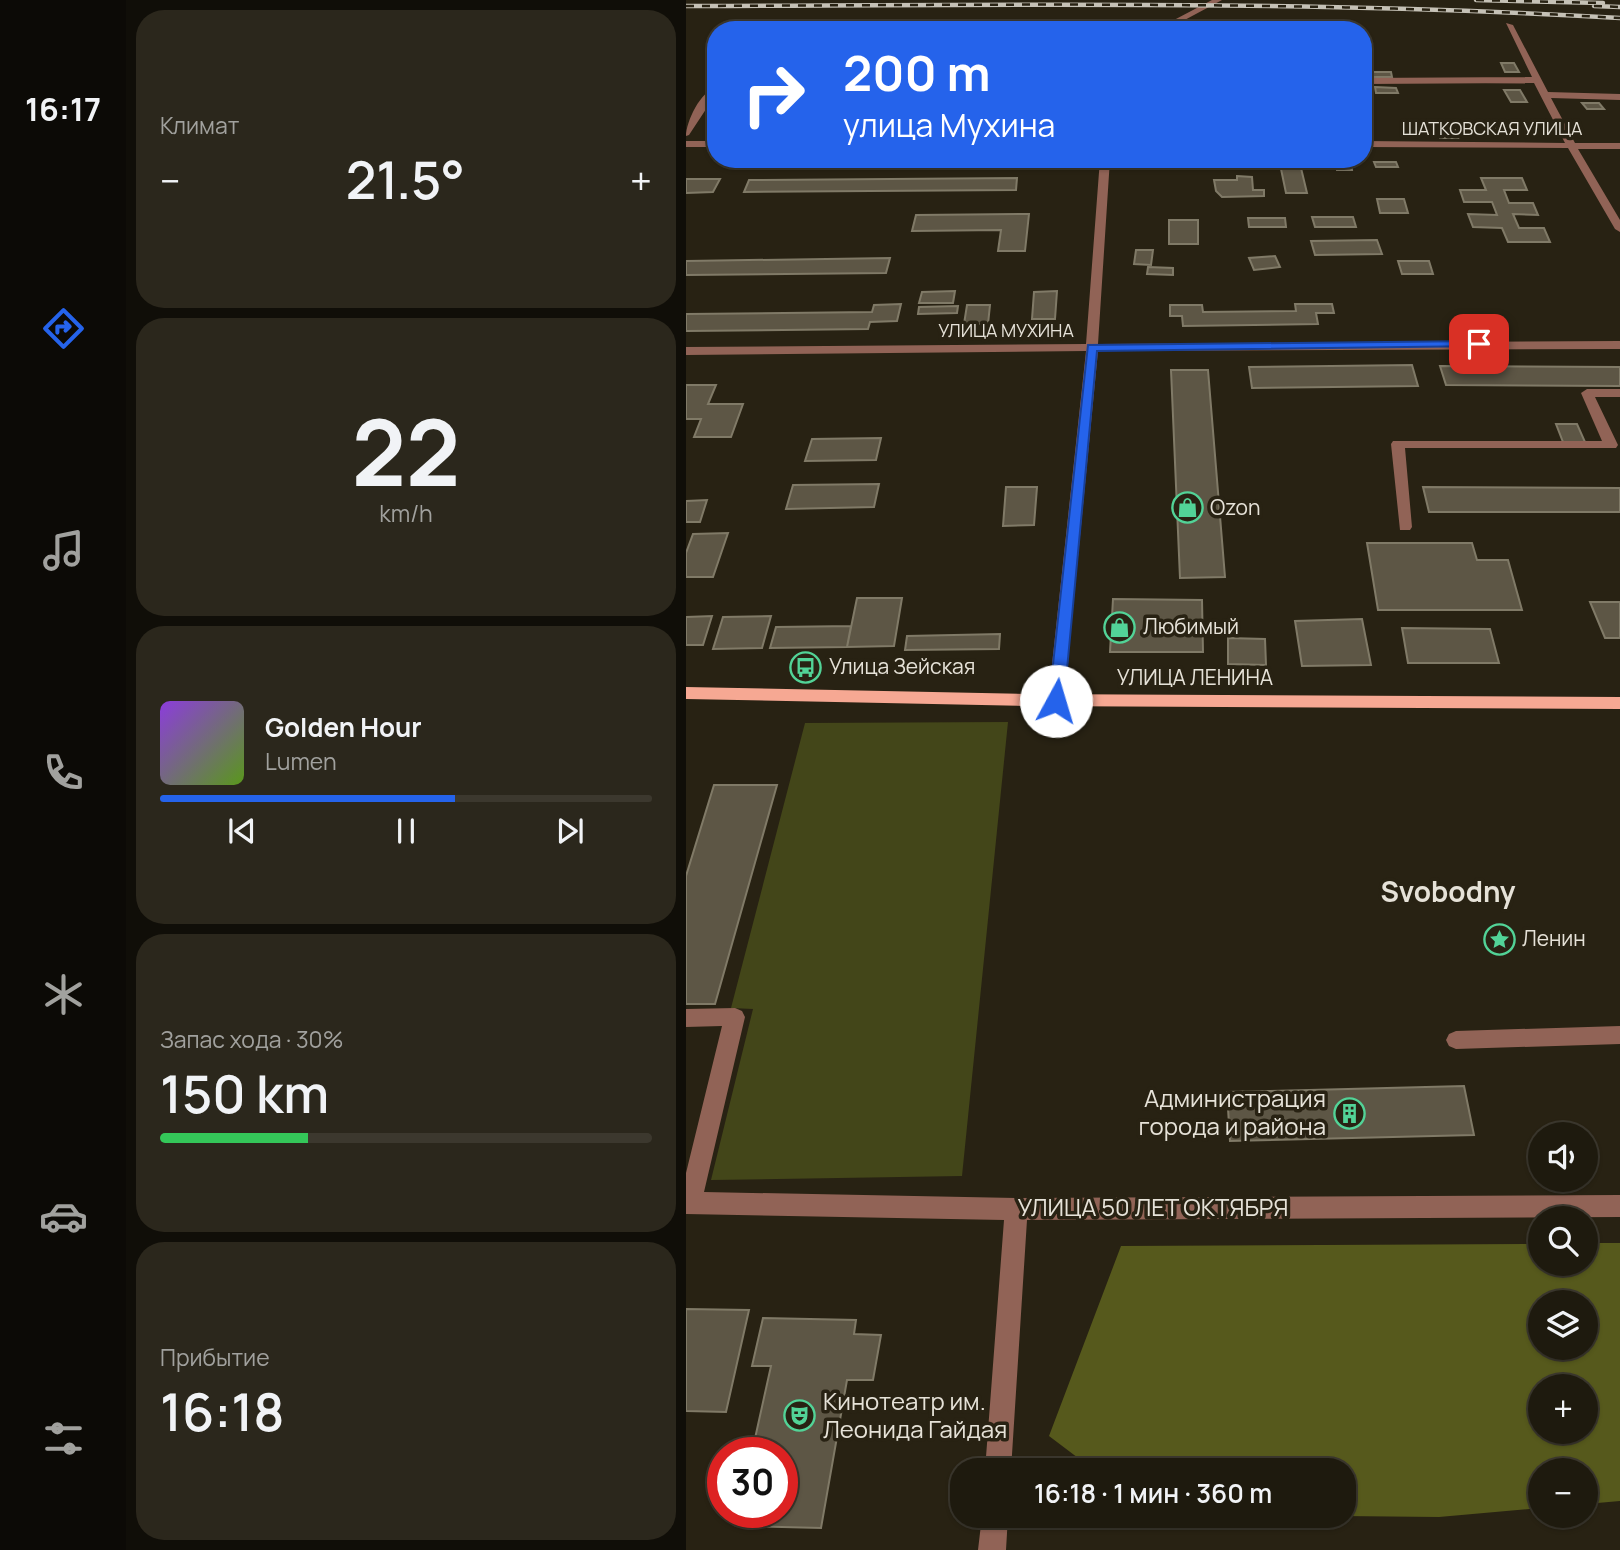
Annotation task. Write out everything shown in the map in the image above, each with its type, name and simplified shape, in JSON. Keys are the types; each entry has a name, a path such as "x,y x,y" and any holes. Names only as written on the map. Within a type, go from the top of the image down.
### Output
{"main road":[{"name":"УЛИЦА ЛЕНИНА","path":"686,693 1056,701 1620,703"}],"street":[{"path":"1177,21 1218,0"},
{"path":"1509,25 1571,145 1620,229"},
{"path":"1372,80 1536,80"},
{"path":"1546,95 1620,97"},
{"path":"686,133 707,99"},
{"path":"686,144 707,144"},
{"name":"ШАТКОВСКАЯ УЛИЦА","path":"1372,144 1620,146"},
{"path":"1056,701 1092,347 1104,168"},
{"name":"УЛИЦА МУХИНА","path":"686,351 1620,345"},
{"path":"1405,527 1398,444 1611,445 1587,393 1620,393"},
{"path":"686,1018 736,1017 688,1203"},
{"path":"1456,1040 1620,1035"},
{"name":"УЛИЦА 50 ЛЕТ ОКТЯБРЯ","path":"688,1203 1016,1209 1620,1206"},
{"path":"999,1458 1016,1209"},
{"path":"992,1550 994,1528"}],"green space":[{"path":"1008,722 962,1176 711,1180 753,1009 731,1008 805,723"}],"shaded area":[{"path":"1598,1243 1620,1243 1620,1501 1598,1503 1598,1458 1528,1458 1528,1509 1439,1517 1356,1516 1356,1458 1078,1458 1049,1436 1121,1246 1528,1244 1528,1276 1598,1276"}],"building":[{"path":"1501,63 1514,63 1519,72 1505,72"},
{"path":"1372,72 1391,72 1392,77 1372,77"},
{"path":"1375,87 1396,88 1398,93 1376,93"},
{"path":"1504,90 1520,90 1527,102 1511,102"},
{"path":"1582,103 1599,103 1604,109 1587,109"},
{"path":"1486,126 1506,126 1510,134 1489,134"},
{"path":"1437,130 1455,130 1458,138 1440,138"},
{"path":"1374,162 1396,162 1398,167 1376,167"},
{"path":"1301,168 1307,193 1286,193 1281,169"},
{"path":"1237,176 1252,177 1253,190 1264,190 1264,196 1222,197 1216,191 1214,180 1237,180"},
{"path":"1017,178 1016,190 744,192 749,180"},
{"path":"1481,178 1522,178 1527,190 1504,190 1509,203 1533,203 1538,215 1513,214 1519,228 1544,228 1550,242 1508,242 1502,228 1473,227 1468,214 1497,215 1492,202 1464,202 1460,190 1486,190"},
{"path":"686,179 720,179 713,192 686,193"},
{"path":"1377,199 1404,199 1408,213 1380,213"},
{"path":"1029,214 1025,251 998,251 1001,230 912,231 916,215"},
{"path":"1312,217 1353,217 1356,227 1315,227"},
{"path":"1248,218 1285,218 1286,227 1249,227"},
{"path":"1169,220 1198,220 1198,244 1169,244"},
{"path":"1377,240 1382,254 1315,255 1311,241"},
{"path":"1136,250 1153,250 1151,265 1134,264"},
{"path":"1275,256 1280,267 1254,270 1249,258"},
{"path":"890,258 886,273 686,275 686,261"},
{"path":"1398,261 1429,261 1433,274 1402,274"},
{"path":"1148,267 1173,268 1173,275 1147,274"},
{"path":"955,291 953,303 919,303 922,292"},
{"path":"1057,291 1055,319 1032,319 1034,292"},
{"path":"901,304 897,321 870,322 868,329 686,331 686,314 872,312 874,305"},
{"path":"1295,304 1332,304 1334,313 1316,313 1318,324 1183,326 1182,316 1170,316 1170,305 1202,305 1203,312 1296,311"},
{"path":"967,305 990,305 988,324 964,324"},
{"path":"958,306 957,313 918,314 919,307"},
{"path":"1412,365 1418,386 1252,388 1249,367"},
{"path":"1440,366 1620,367 1620,386 1446,385"},
{"path":"1171,370 1208,370 1225,577 1180,578"},
{"path":"686,385 716,385 708,404 743,404 731,437 694,437 701,419 686,419"},
{"path":"1556,424 1577,424 1585,442 1563,442"},
{"path":"881,438 876,460 805,461 812,439"},
{"path":"879,484 874,507 786,509 793,485"},
{"path":"1006,487 1037,487 1034,525 1003,526"},
{"path":"1423,487 1620,488 1620,512 1429,512"},
{"path":"707,500 700,522 686,522 686,501"},
{"path":"728,533 713,577 686,577 686,553 693,534"},
{"path":"1367,543 1472,543 1477,560 1508,560 1522,610 1378,610"},
{"path":"857,598 902,598 894,646 847,647"},
{"path":"1113,599 1202,600 1203,652 1110,652"},
{"path":"1590,602 1620,602 1620,638 1605,638"},
{"path":"712,616 703,645 686,645 686,617"},
{"path":"771,616 762,648 713,649 723,617"},
{"path":"1362,619 1371,665 1302,666 1295,621"},
{"path":"851,626 847,647 770,648 776,627"},
{"path":"1402,628 1490,629 1499,663 1408,663"},
{"path":"1000,634 999,649 905,650 907,636"},
{"path":"1228,638 1265,639 1266,665 1228,664"},
{"path":"714,785 777,785 715,1004 686,1004 686,876"},
{"name":"Администрация города и района","path":"1464,1086 1474,1135 1230,1141 1227,1092"},
{"path":"686,1309 749,1310 726,1412 686,1411"},
{"name":"Кинотеатр им. Леонида Гайдая","path":"763,1318 856,1320 854,1334 881,1335 873,1380 847,1380 821,1528 798,1527 798,1437 755,1437 771,1366 752,1366"}],"railway":[{"path":"1476,0 1603,3"},
{"path":"686,6 1270,6 1620,18"},
{"path":"1594,6 1620,7"}],"place":[{"name":"Ozon","path":"1187,508"},
{"name":"Любимый","path":"1120,627"},
{"name":"Улица Зейская","path":"806,667"},
{"name":"Ленин","path":"1499,939"},
{"name":"Администрация города и района","path":"1349,1113"},
{"name":"Кинотеатр им. Леонида Гайдая","path":"800,1416"}],"district":[{"name":"Svobodny","path":"1448,892"}],"route":[{"path":"1056,701 1092,347 1479,344"}]}
